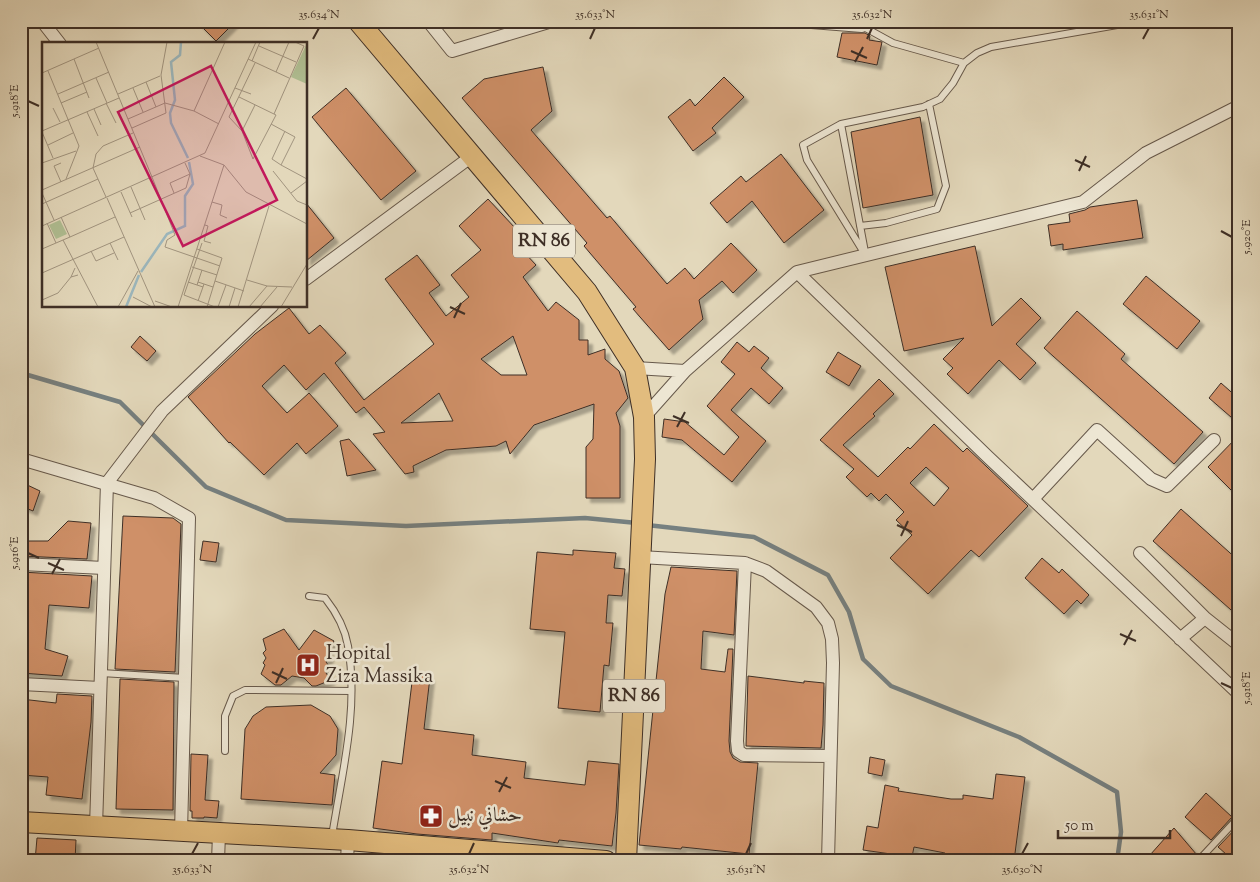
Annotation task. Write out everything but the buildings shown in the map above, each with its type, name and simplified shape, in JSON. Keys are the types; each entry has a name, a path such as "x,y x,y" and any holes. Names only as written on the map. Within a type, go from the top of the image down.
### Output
{"main road":[{"name":"RN 86","path":"358,21 587,292 635,368 644,417 645,458 626,861"},
{"path":"21,822 340,840 606,861"}],"street":[{"path":"42,21 58,42"},
{"path":"428,21 452,51 552,21"},
{"path":"799,21 860,24"},
{"path":"644,417 685,371 797,272 1082,202 1146,153 1239,106"},
{"path":"308,278 472,156"},
{"path":"797,272 1239,694"},
{"path":"96,826 107,483 162,411 270,308"},
{"path":"635,368 685,371"},
{"path":"1033,499 1097,430 1151,479 1167,486 1214,440"},
{"path":"21,459 154,498 188,518 181,832"},
{"path":"1140,553 1205,618 1239,645"},
{"path":"640,557 745,563 766,572 816,607 828,623 832,639 833,663 828,861"},
{"path":"745,563 737,731 738,750 744,755 830,756"},
{"path":"21,564 104,568"},
{"path":"1180,639 1205,618"},
{"path":"21,684 100,688"},
{"path":"218,861 219,834"},
{"path":"340,840 347,861"}],"lane":[{"path":"866,256 807,160 803,145 841,124 922,107 940,99 964,63 977,53 991,47 1140,21"},
{"path":"860,24 894,43 964,63"},
{"path":"860,226 886,223 937,209 946,186 929,104"},
{"path":"841,124 866,256"},
{"path":"309,596 325,598 337,615 348,644 352,691 352,720 340,840"},
{"path":"101,673 185,678"},
{"path":"225,752 225,716 233,696 245,690 352,691"},
{"path":"1198,861 1239,817"}],"waterway":[{"path":"21,373 120,402 206,487 286,520 406,526 585,518 637,523"},
{"path":"647,525 754,537 828,575 849,612 863,659 891,686 1019,737 1117,792 1121,832 1117,861"}],"place":[{"name":"Hopital Ziza Massika","path":"308,665"},
{"name":"حشاني نبيل","path":"431,816"}]}
